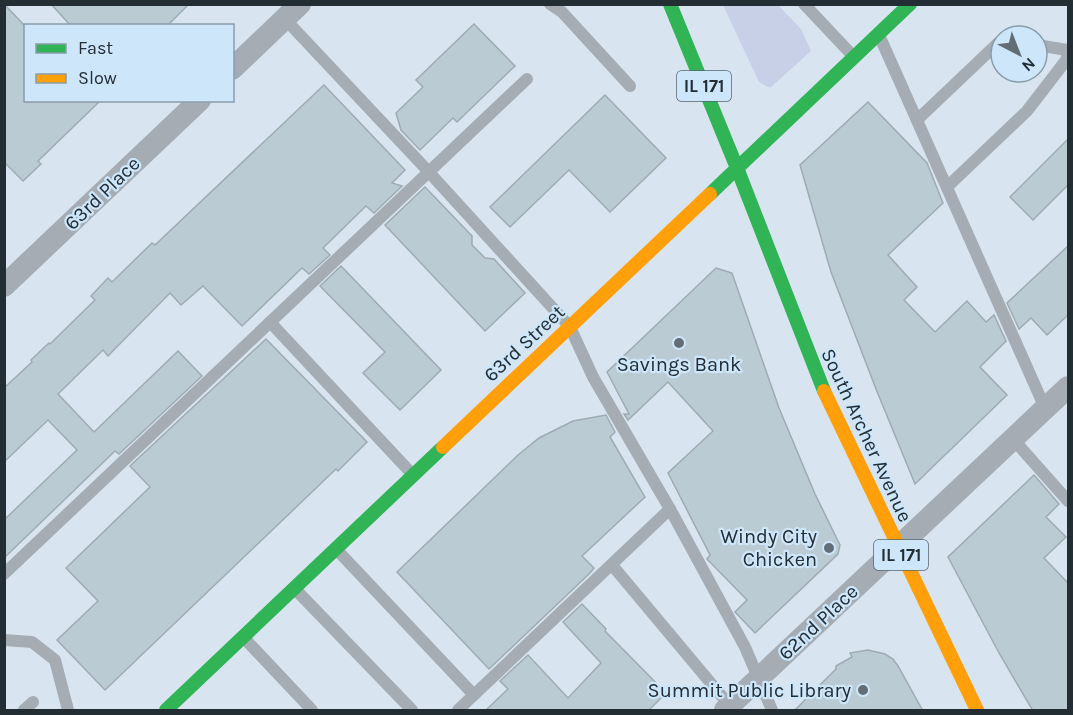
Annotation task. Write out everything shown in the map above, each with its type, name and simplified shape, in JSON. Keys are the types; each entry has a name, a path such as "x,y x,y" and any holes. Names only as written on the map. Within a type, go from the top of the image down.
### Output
{"main road":[{"name":"IL 171","path":"670,4 737,168"},
{"name":"63rd Street","path":"166,711 910,4"},
{"name":"South Archer Avenue","path":"737,168 819,381 977,711"}],"street":[{"path":"234,67 293,12"},
{"name":"63rd Place","path":"4,286 198,102"},
{"name":"62nd Place","path":"727,708 1068,387"}],"lane":[{"path":"550,4 562,12 630,86"},
{"path":"804,4 855,57"},
{"path":"293,12 428,171 570,327 593,377 670,509 745,647 772,711"},
{"path":"879,34 1045,408"},
{"path":"1049,47 1067,50 1067,59 1049,82"},
{"path":"917,120 989,52"},
{"path":"4,574 428,171 527,80"},
{"path":"947,187 1027,111 1048,84"},
{"path":"270,322 414,475"},
{"path":"1013,439 1068,501"},
{"path":"458,711 670,509"},
{"path":"337,549 474,695"},
{"path":"612,565 727,708"},
{"path":"294,588 412,711"},
{"path":"243,637 312,711"},
{"path":"4,640 32,642 55,660 68,711"}],"shaded area":[{"path":"723,5 778,5 801,29 811,51 770,88 759,82"}],"building":[{"path":"4,4 24,25 24,102 99,102 38,161 41,164 23,181 4,162"},
{"path":"51,4 189,4 169,24 69,24"},
{"path":"474,24 515,66 457,122 453,118 420,150 401,130 396,113 423,87 416,80"},
{"path":"324,85 405,170 392,183 402,186 374,213 366,206 323,248 330,255 309,274 302,268 242,326 203,286 181,305 170,293 108,356 103,350 58,394 94,432 178,351 202,376 119,454 115,451 4,558 4,520 77,450 48,420 4,462 4,388 95,300 91,296 108,278 112,282 152,243 155,245"},
{"path":"605,95 666,158 610,212 569,170 510,227 490,207"},
{"path":"868,102 927,163 943,203 888,255 917,287 904,300 935,332 967,301 986,322 994,315 1006,341 980,367 1007,395 915,484 831,272 800,165"},
{"path":"1068,139 1068,185 1033,220 1010,197"},
{"path":"425,187 472,236 472,245 485,258 494,259 525,293 485,331 385,225"},
{"path":"1068,246 1068,315 1047,335 1031,318 1019,329 1007,303"},
{"path":"341,266 441,370 400,410 363,373 385,352 320,286"},
{"path":"716,268 732,273 779,408 815,494 840,545 838,554 755,633 735,612 747,600 707,559 710,555 668,473 713,431 668,382 628,420 624,414 629,414 607,372"},
{"path":"266,339 367,442 105,690 57,640 98,601 66,568 150,487 130,466"},
{"path":"606,415 615,432 610,437 645,497 582,556 594,568 590,573 489,669 397,572 518,455 539,438 573,421"},
{"path":"1034,475 1059,504 1046,517 1066,537 1044,558 1068,583 1068,711 1033,711 948,557"},
{"path":"582,604 606,629 605,631 666,693 648,711 485,711 508,689 500,681 528,655 568,698 601,663 563,622"},
{"name":"Summit Public Library","path":"868,650 885,654 893,659 923,711 794,711 836,669 836,666 852,657 850,653"}],"traffic: fast":[{"path":"670,4 824,391"},
{"path":"710,194 910,4"},
{"path":"166,710 443,447"}],"traffic: slow":[{"path":"443,447 710,194"},
{"path":"824,391 977,710"}],"place":[{"name":"Savings Bank","path":"679,343"},
{"name":"Windy City Chicken","path":"829,548"},
{"name":"Summit Public Library","path":"863,690"}]}
